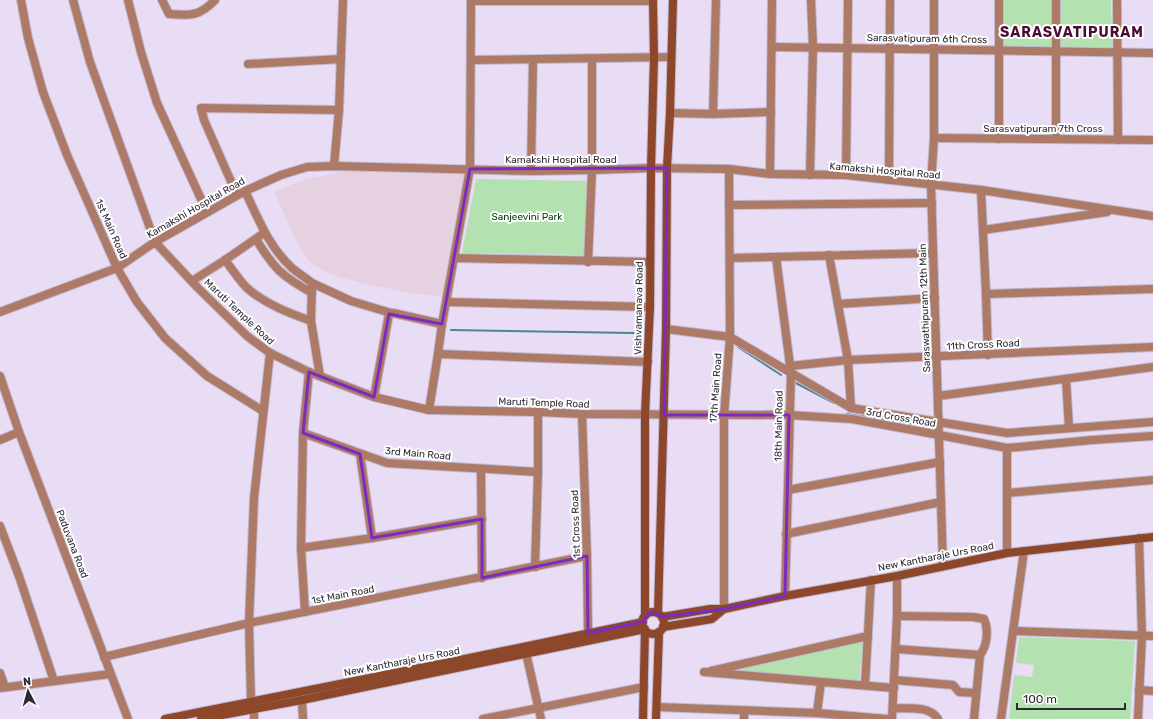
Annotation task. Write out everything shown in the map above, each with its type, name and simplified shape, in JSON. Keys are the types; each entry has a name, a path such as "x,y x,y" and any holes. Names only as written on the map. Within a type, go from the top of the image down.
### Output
{"main road":[{"name":"Vishvamanava Road","path":"643,719 645,415 650,307 651,168 654,57 653,0"},
{"path":"660,615 666,329 667,168 670,112 672,0"},
{"name":"New Kantharaje Urs Road","path":"660,615 710,609 724,609 785,596 897,576 1007,553 1153,537"},
{"name":"New Kantharaje Urs Road","path":"661,629 712,619 724,609"},
{"path":"656,719 661,629 664,620 660,615 651,612 644,622 650,633 661,629"},
{"name":"New Kantharaje Urs Road","path":"201,719 253,706 644,622"},
{"name":"New Kantharaje Urs Road","path":"165,719 302,700 526,653 644,622"}],"street":[{"name":"1st Main Road","path":"21,0 28,38 43,92 67,155 117,268 137,302 165,338 207,376 263,411"},
{"name":"Maruti Temple Road","path":"73,0 90,62 155,242 247,336 270,354 309,372 374,397 429,410 645,415"},
{"path":"128,0 141,52 157,103 207,212"},
{"path":"162,0 169,14 188,16 206,9 215,0"},
{"path":"334,166 339,110 343,0"},
{"path":"429,410 442,324 470,169 471,0 653,0"},
{"path":"713,114 716,0"},
{"path":"770,174 772,0"},
{"path":"810,175 813,47 811,0"},
{"path":"846,175 848,0"},
{"path":"889,180 890,0"},
{"name":"Saraswathipuram 12th Main","path":"934,0 934,138 931,185 943,566"},
{"path":"999,0 999,139"},
{"path":"1056,0 1056,139"},
{"path":"1117,0 1118,140"},
{"name":"Sarasvatipuram 6th Cross","path":"772,47 1153,53"},
{"path":"471,60 671,57"},
{"path":"248,64 341,59"},
{"path":"588,262 592,170 592,59"},
{"path":"531,171 533,60"},
{"path":"339,110 201,108 204,120 241,193 264,233 292,268 312,283 351,301 391,313 442,324"},
{"path":"670,112 713,114 771,112"},
{"name":"Sarasvatipuram 7th Cross","path":"934,138 1153,140"},
{"name":"Kamakshi Hospital Road","path":"0,312 117,268 155,242 241,193 281,175 307,167 334,166 531,171 667,168 729,169 770,174 846,175 981,190 1153,216"},
{"name":"17th Main Road","path":"724,609 724,416 730,337 729,169"},
{"path":"981,190 988,355"},
{"path":"730,205 932,203"},
{"path":"983,230 1116,211"},
{"path":"192,281 264,233"},
{"path":"256,239 274,266 289,279 312,293"},
{"path":"730,258 933,253"},
{"path":"829,255 848,360 851,408"},
{"name":"18th Main Road","path":"776,257 790,369 785,596"},
{"path":"454,258 588,262 650,262"},
{"path":"225,260 247,287 259,296 284,312 311,321"},
{"path":"312,283 311,321 320,376"},
{"path":"986,294 1153,289"},
{"path":"838,304 935,298"},
{"path":"446,302 650,307"},
{"path":"374,397 389,314 391,313"},
{"path":"666,329 730,337"},
{"name":"3rd Cross Road","path":"730,337 790,369 851,408 1007,433 1153,422"},
{"name":"11th Cross Road","path":"790,369 848,360 1153,347"},
{"path":"254,719 249,624 254,498 270,354"},
{"path":"438,354 648,362"},
{"path":"938,396 1153,367"},
{"path":"305,612 302,548 302,433 309,372"},
{"name":"Paduvana Road","path":"0,379 128,719"},
{"path":"1066,379 1069,428"},
{"path":"535,567 538,412"},
{"name":"1st Cross Road","path":"582,414 588,633"},
{"name":"3rd Cross Road","path":"645,415 789,415 852,419 1007,448 1153,436"},
{"path":"0,440 19,432"},
{"name":"3rd Main Road","path":"302,433 387,463 538,472"},
{"path":"1007,448 1007,553"},
{"path":"360,454 372,538"},
{"path":"788,490 940,462"},
{"path":"481,469 482,578"},
{"path":"1008,493 1153,480"},
{"path":"786,534 941,502"},
{"path":"302,548 372,538 482,519"},
{"path":"0,526 19,576 54,681"},
{"path":"1138,719 1142,636 1139,538"},
{"path":"1001,719 1024,551"},
{"name":"1st Main Road","path":"104,657 305,612 587,556"},
{"path":"892,719 896,649 897,576"},
{"path":"865,685 871,580"},
{"path":"897,616 973,617 984,619 987,625 986,641 984,650 980,655 974,719"},
{"path":"1013,631 1153,636"},
{"path":"868,636 704,672 865,685 953,685 959,692 976,693"},
{"path":"896,649 980,655"},
{"path":"526,653 541,719"},
{"path":"0,673 3,688 110,674"},
{"path":"817,713 820,682"},
{"path":"484,719 644,687"},
{"path":"1139,690 1153,691"},
{"path":"302,700 303,719"},
{"path":"657,707 744,715 805,716 817,713 830,717 887,719"},
{"path":"892,708 923,710 933,713 938,719"}],"highlighted area":[{"path":"667,168 664,415 789,415 785,596 724,609 662,617 655,612 648,614 643,622 588,633 587,556 482,578 482,519 372,538 360,454 303,433 309,372 374,397 389,314 442,324 470,169"}],"shaded area":[{"path":"352,170 465,173 443,297 409,293 329,274 310,262 299,247 274,192 303,180"}],"green space":[{"path":"1003,0 1111,0 1112,48 1003,47"},
{"name":"Sanjeevini Park","path":"476,179 588,181 584,255 462,253"},
{"path":"1019,637 1135,641 1130,719 1009,719 1014,675 1032,677 1034,665 1016,663"},
{"path":"863,641 859,681 727,670"}],"waterway":[{"path":"451,330 634,333"},
{"path":"738,347 781,375"},
{"path":"792,381 834,403"},
{"path":"847,414 933,427"}],"district":[{"name":"SARASVATIPURAM","path":"1072,32"}]}
